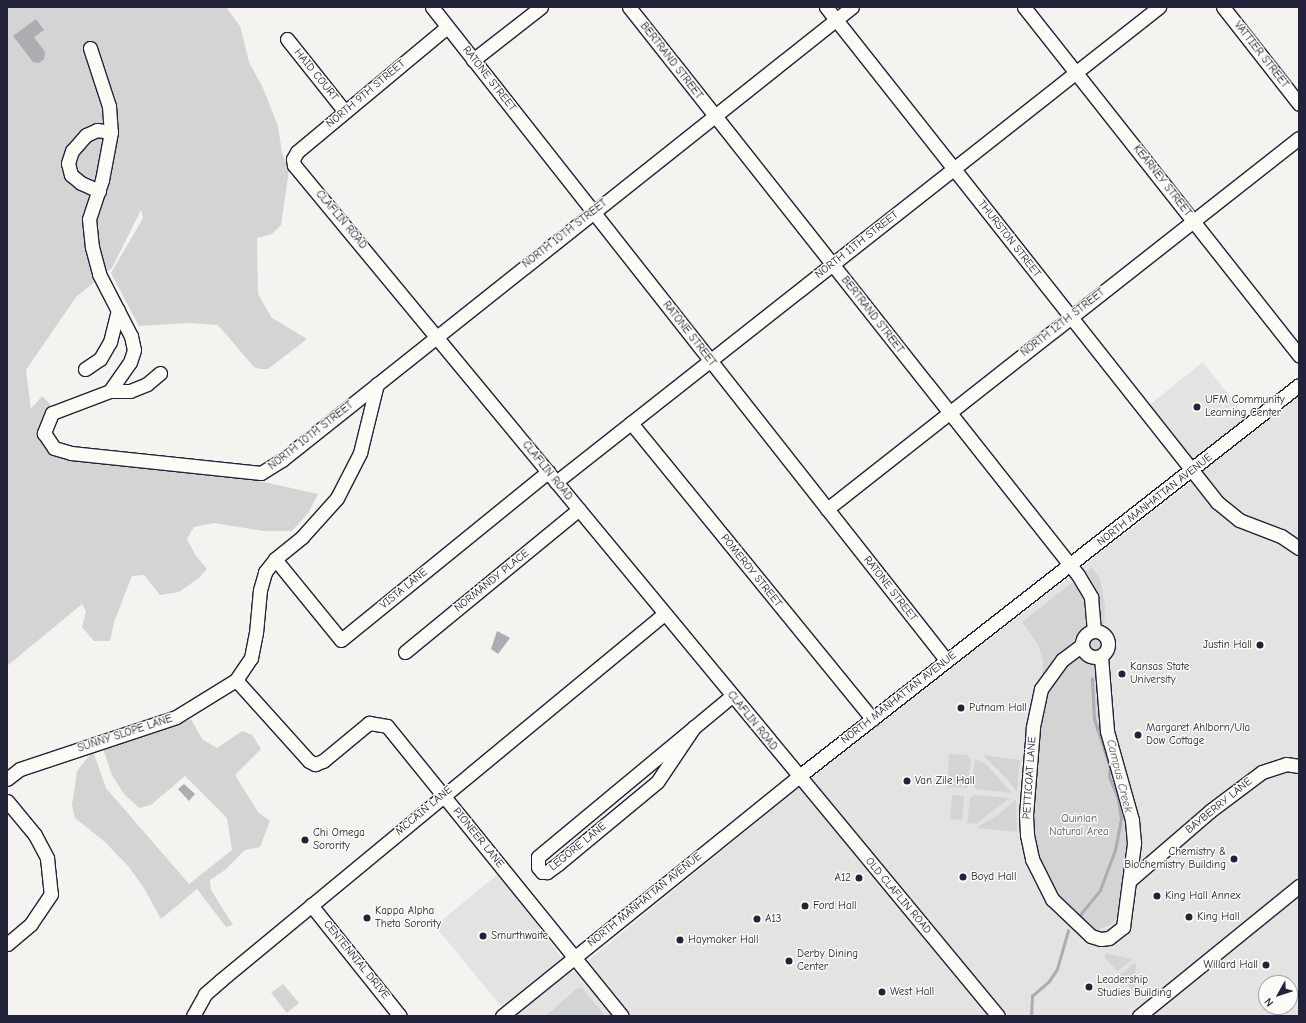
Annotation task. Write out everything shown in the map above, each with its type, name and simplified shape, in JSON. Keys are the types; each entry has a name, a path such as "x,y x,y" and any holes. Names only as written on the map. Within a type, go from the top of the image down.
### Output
{"street":[{"name":"RATONE STREET","path":"432,7 947,661"},
{"path":"473,60 541,7"},
{"name":"BERTRAND STREET","path":"629,7 1088,590 1094,611 1094,631"},
{"name":"THURSTON STREET","path":"826,7 1216,502 1248,524 1281,536 1299,548"},
{"name":"NORTH 10TH STREET","path":"110,391 52,413 44,433 54,448 71,453 261,473 282,460 436,336 852,7"},
{"name":"KEARNEY STREET","path":"1024,7 1299,355"},
{"name":"NORTH 11TH STREET","path":"556,482 1159,7"},
{"name":"VATTIER STREET","path":"1223,7 1299,104"},
{"name":"NORTH 9TH STREET","path":"294,165 293,158 297,152 447,27"},
{"name":"HAID COURT","path":"287,39 345,112"},
{"path":"90,48 109,106 111,132 99,190 89,219 92,247 99,274 131,336 134,350 130,362 110,391"},
{"path":"99,190 81,183 71,175 68,163 72,151 86,135 97,130 111,132"},
{"name":"NORTH 12TH STREET","path":"827,509 1299,138"},
{"name":"CLAFLIN ROAD","path":"294,165 579,509 798,777"},
{"path":"85,369 100,360 110,342 118,310"},
{"path":"110,391 130,391 147,384 160,372"},
{"name":"SUNNY SLOPE LANE","path":"7,779 20,769 176,718 236,680 251,658 256,633 260,590 265,572 275,559 302,537 337,498 360,453 377,384"},
{"name":"NORTH MANHATTAN AVENUE","path":"502,1016 798,777 1192,471 1299,385"},
{"name":"POMEROY STREET","path":"631,423 872,719"},
{"name":"VISTA LANE","path":"275,559 341,640 548,472"},
{"name":"NORMANDY PLACE","path":"405,652 579,509"},
{"name":"MCCAIN LANE","path":"193,1016 205,994 443,794 664,614"},
{"path":"1094,631 1104,634 1109,642 1107,651 1101,656 1089,656 1082,645 1084,637 1094,631"},
{"name":"PETTICOAT LANE","path":"1082,645 1062,660 1041,689 1033,736 1026,815 1027,834 1032,859 1052,899 1091,936 1109,938 1123,927 1129,881"},
{"path":"1101,656 1108,731 1132,820 1134,843 1129,881"},
{"name":"PIONEER LANE","path":"236,680 309,761 315,764 323,761 369,723 387,726 574,958"},
{"name":"LEGORE LANE","path":"694,728 657,782 558,864 547,872 542,872 538,867 538,857 732,696"},
{"name":"BAYBERRY LANE","path":"1129,881 1210,811 1262,772 1286,764 1299,766"},
{"name":"OLD CLAFLIN ROAD","path":"798,777 998,1016"},
{"path":"7,801 35,836 47,858 51,894 31,924 7,944"},
{"path":"1139,1016 1299,886"},
{"name":"CENTENNIAL DRIVE","path":"311,905 400,1016"},
{"path":"574,958 622,1016"}],"shaded area":[{"path":"36,19 44,30 34,37 45,52 44,59 39,63 33,62 13,36"},
{"name":"Kansas State University","path":"1203,362 1256,430 1299,396 1299,1016 509,1016 435,926 499,873 573,973 796,790 1201,474 1148,406"},
{"path":"497,631 510,638 498,654 491,649"},
{"path":"184,784 195,794 189,801 178,789"}],"green space":[{"path":"7,7 226,7 240,26 249,62 263,88 278,126 282,153 289,170 281,225 272,234 257,238 258,294 272,318 307,339 268,369 260,369 254,367 218,325 189,323 139,326 111,273 143,218 141,210 112,268 76,297 26,370 31,409 42,396 51,405 46,444 242,477 318,494 309,512 292,531 264,531 214,523 194,527 187,539 196,556 207,569 199,578 179,592 160,595 144,575 132,576 114,622 110,641 94,641 82,627 86,611 82,604 7,666"},
{"name":"Quinlan Natural Area","path":"1092,567 1100,579 1105,606 1100,706 1126,819 1127,840 1117,918 1112,924 1098,930 1091,929 1060,902 1039,866 1031,831 1043,662 1038,644 1022,622"},
{"path":"191,719 202,739 217,748 242,731 252,735 261,749 235,775 258,812 270,821 260,847 245,850 225,870 210,880 211,890 233,925 226,927 197,889 161,919 144,888 128,866 105,842 75,818 72,805 77,771 93,751 106,788 189,884 232,850 227,818 185,776 151,805 139,808 124,794 112,775 103,749 161,731"},
{"path":"949,754 967,755 971,759 968,788 947,787"},
{"path":"983,755 1020,760 1017,792 1007,779"},
{"path":"975,759 986,764 1012,793 976,789 972,784"},
{"path":"952,795 964,796 962,820 950,819"},
{"path":"974,795 1010,798 977,823 967,824 970,798"},
{"path":"1016,799 1017,832 976,828 998,815"},
{"path":"1106,953 1132,960 1117,971 1104,957"},
{"path":"1134,963 1136,964 1135,982 1137,995 1120,975"},
{"path":"283,984 299,1003 287,1013 271,993"},
{"path":"582,988 605,1016 546,1016 576,989"}],"waterway":[{"name":"Campus Creek","path":"1080,915 1100,890 1115,850 1121,819 1118,799 1109,777 1110,768 1094,719 1092,679"},
{"name":"Campus Creek","path":"1031,1016 1032,996 1049,981 1057,969 1068,931"}],"place":[{"name":"UFM Community Learning Center","path":"1197,407"},
{"name":"Justin Hall","path":"1260,645"},
{"name":"Kansas State University","path":"1122,674"},
{"name":"Putnam Hall","path":"961,708"},
{"name":"Margaret Ahlborn/Ula Dow Cottage","path":"1138,735"},
{"name":"Van Zile Hall","path":"907,781"},
{"name":"Chi Omega Sorority","path":"305,840"},
{"name":"Chemistry & Biochemistry Building","path":"1234,859"},
{"name":"Boyd Hall","path":"963,877"},
{"name":"A12","path":"859,878"},
{"name":"King Hall Annex","path":"1157,896"},
{"name":"Ford Hall","path":"805,906"},
{"name":"King Hall","path":"1189,917"},
{"name":"Kappa Alpha Theta Sorority","path":"367,918"},
{"name":"A13","path":"757,919"},
{"name":"Smurthwaite","path":"483,936"},
{"name":"Haymaker Hall","path":"680,940"},
{"name":"Derby Dining Center","path":"789,961"},
{"name":"Willard Hall","path":"1266,965"},
{"name":"Leadership Studies Building","path":"1089,987"},
{"name":"West Hall","path":"882,992"}]}
